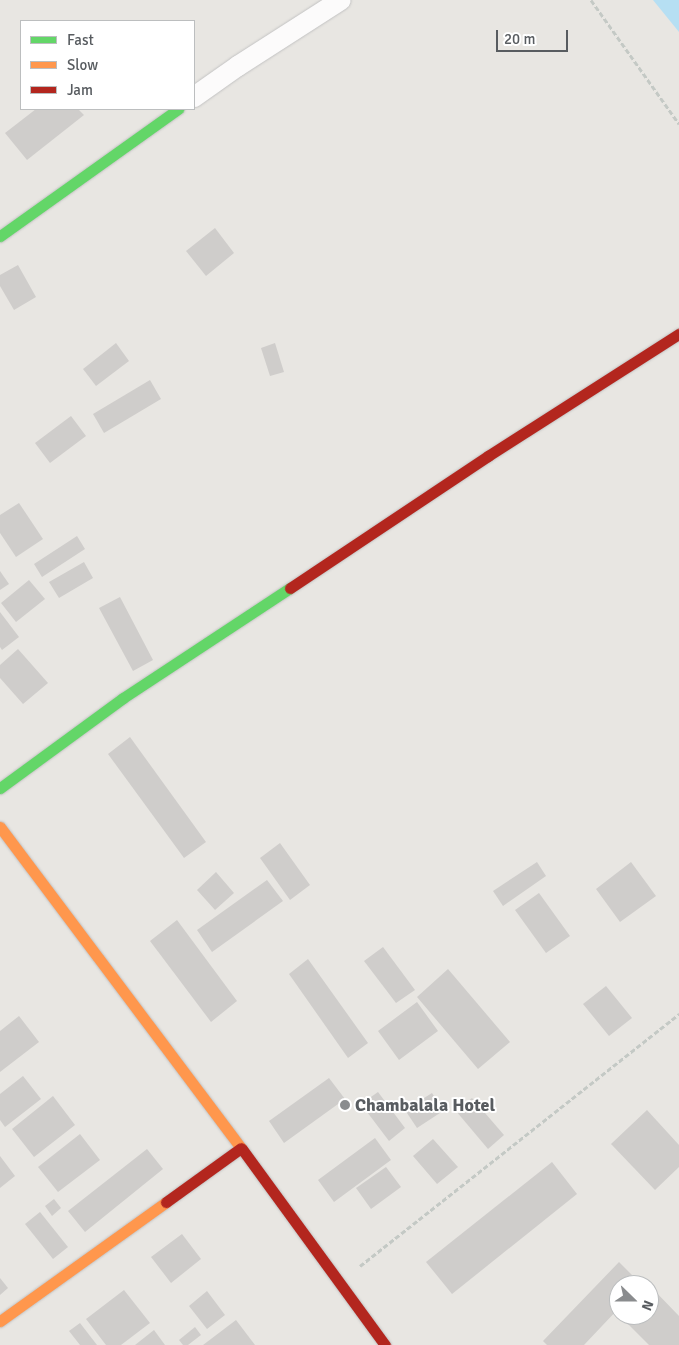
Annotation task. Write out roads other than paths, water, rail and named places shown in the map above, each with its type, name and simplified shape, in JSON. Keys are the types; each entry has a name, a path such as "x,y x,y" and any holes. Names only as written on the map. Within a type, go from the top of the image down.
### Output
{"street":[{"path":"195,96 238,66 341,0"},
{"path":"0,236 177,110"},
{"path":"0,788 123,698 472,466 679,334"},
{"path":"0,827 241,1148 385,1345"},
{"path":"0,1321 241,1148"}],"water":[{"path":"653,0 679,0 679,32"}],"place":[{"name":"Chambalala Hotel","path":"345,1105"}]}
